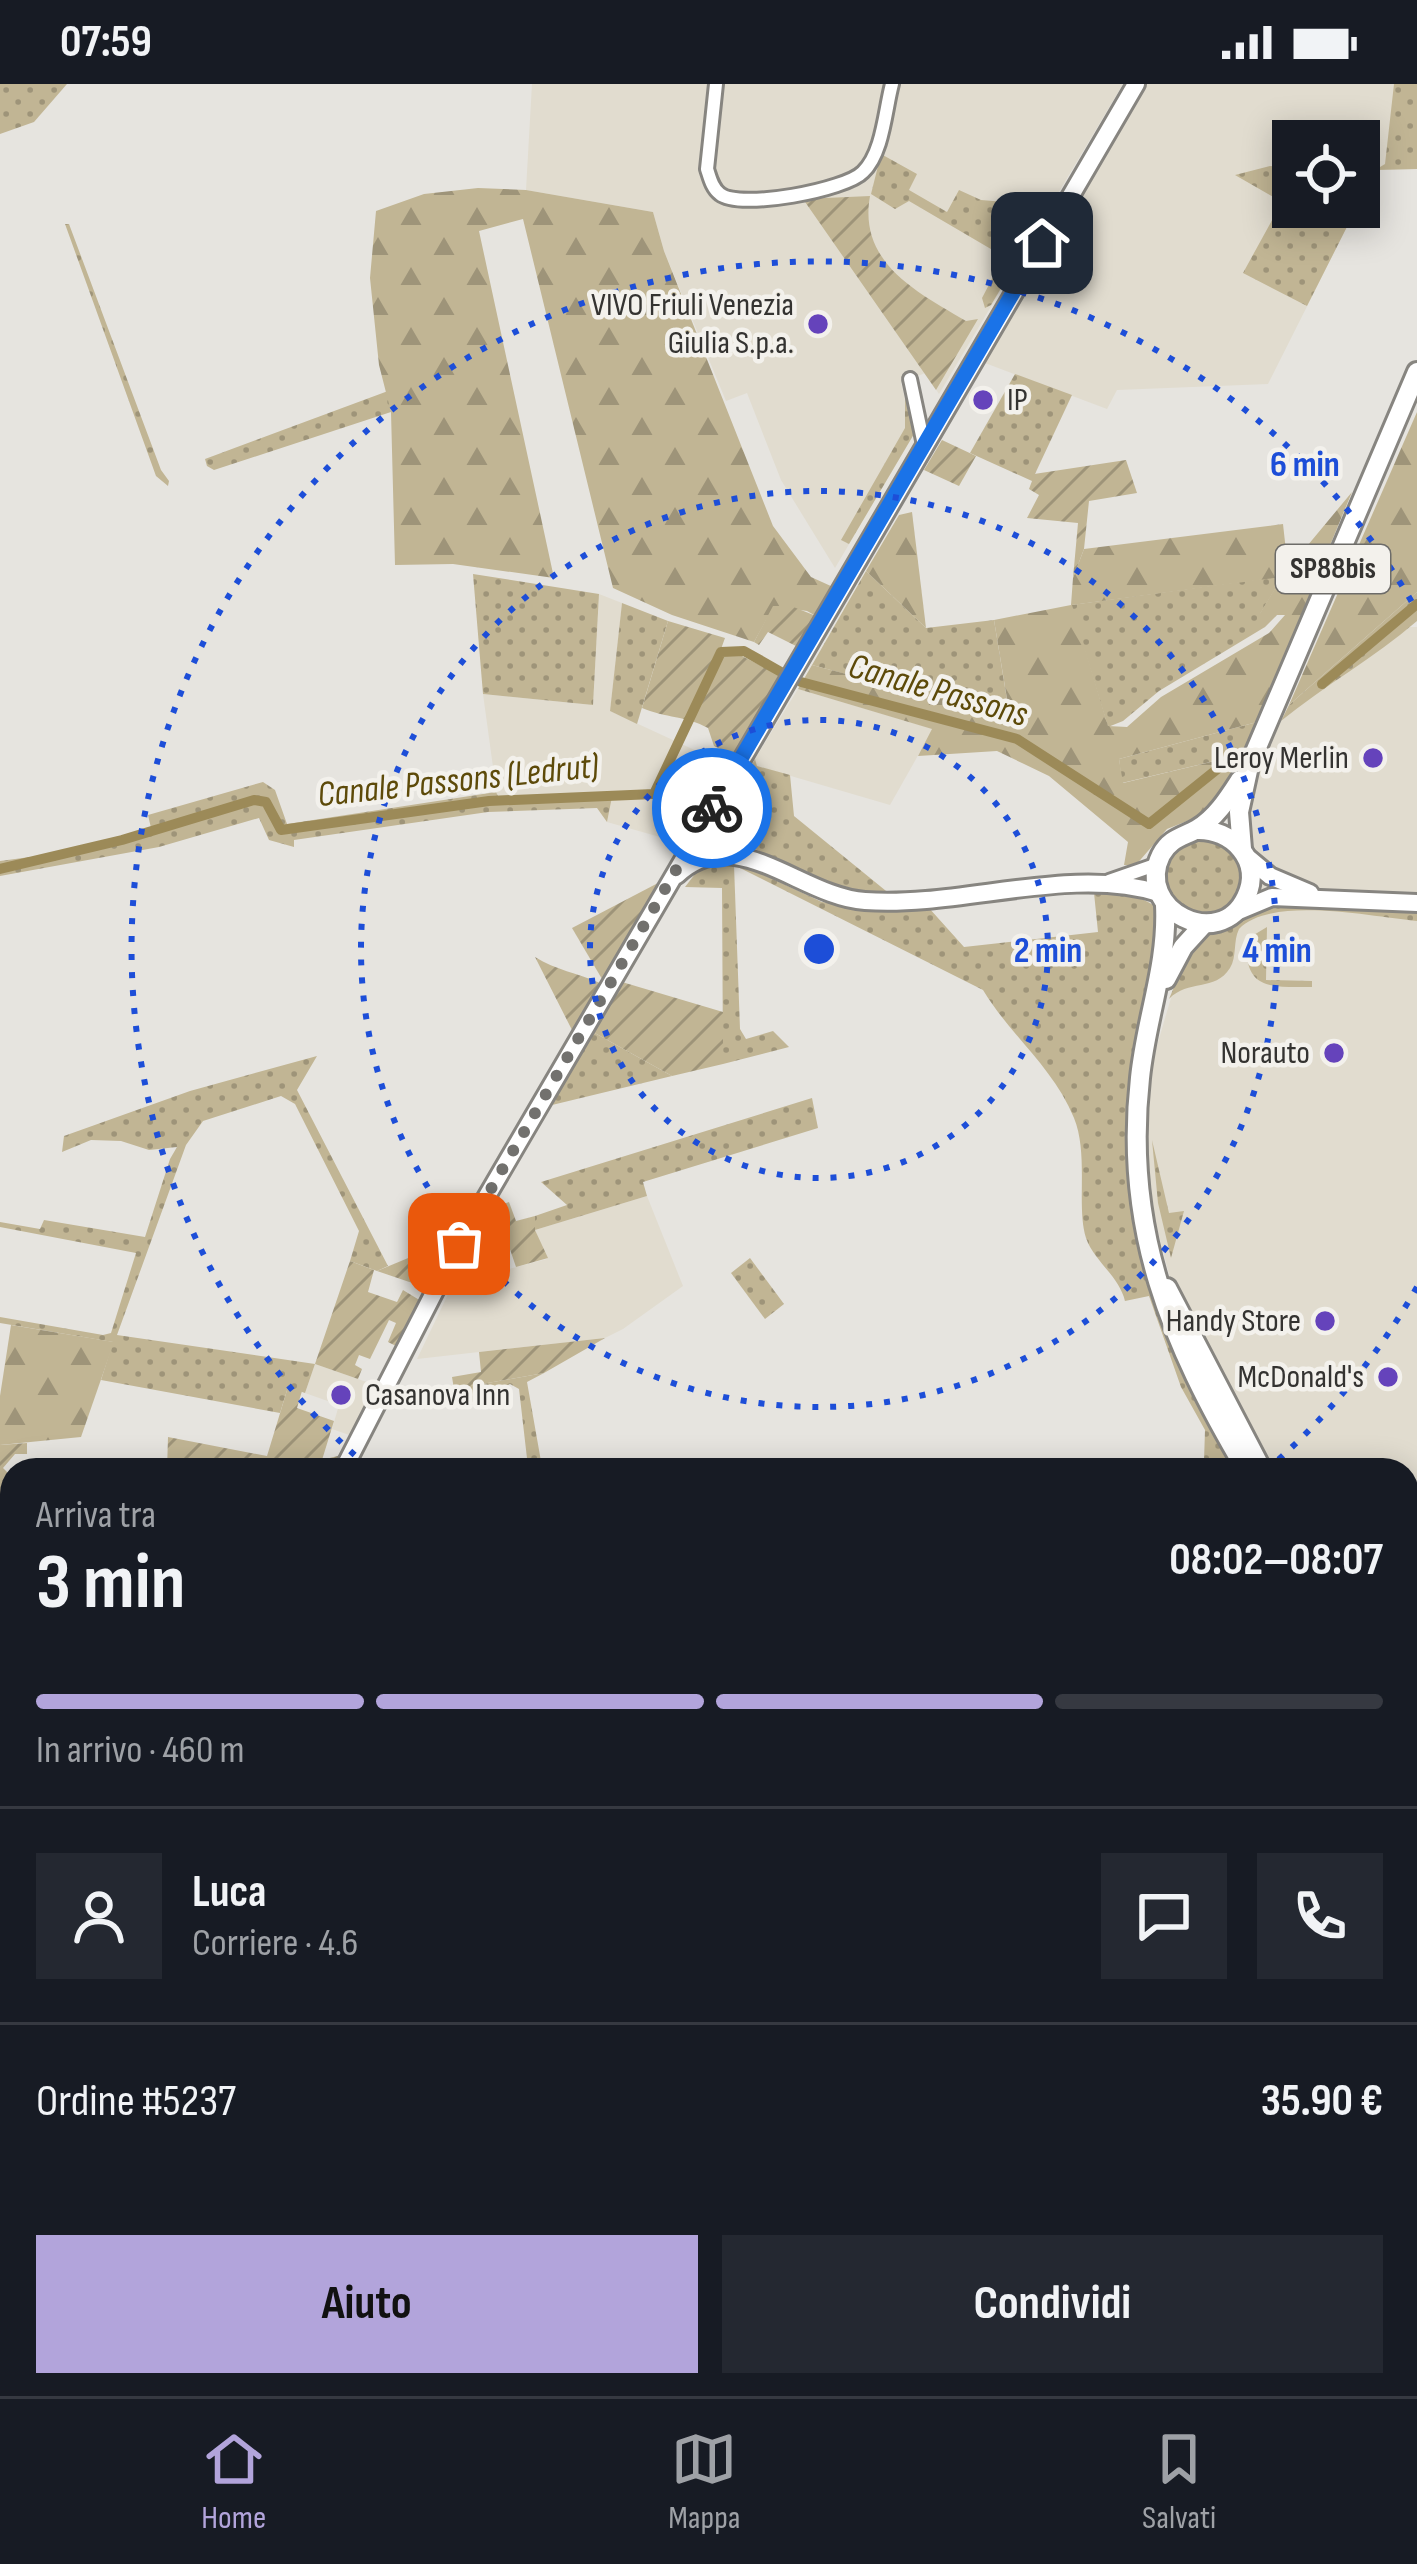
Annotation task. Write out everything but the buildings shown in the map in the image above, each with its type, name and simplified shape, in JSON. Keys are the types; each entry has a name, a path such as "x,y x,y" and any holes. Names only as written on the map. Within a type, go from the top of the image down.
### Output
{"main road":[{"path":"349,1458 459,1244 1136,84"},
{"name":"SP88bis","path":"1158,864 1172,841 1196,830 1223,805 1249,766 1417,373"},
{"name":"SP88bis","path":"1235,912 1250,886 1239,812 1249,766"},
{"path":"1196,830 1222,833 1270,876 1322,898"},
{"path":"668,884 686,867 711,854 764,863 846,899 936,901 1109,881 1162,899 1178,917 1204,924"},
{"path":"1158,864 1164,962 1136,1112 1139,1192 1164,1308 1238,1458"},
{"path":"1158,996 1183,947 1204,924 1264,898 1417,902"},
{"path":"1154,1263 1256,1458"}],"street":[{"path":"716,84 707,169 711,182 728,198 763,202 859,177 872,159 892,84"},
{"path":"924,445 912,385 930,401 948,404"},
{"path":"1109,881 1158,864"}],"shaded area":[{"path":"532,84 1123,84 939,394 925,373 901,383 914,434 835,568 781,480 747,393 726,401 664,251 653,212 526,190"},
{"path":"1146,84 1417,84 1417,169 1380,170 1380,120 1272,120 1272,228 1346,228 1268,384 1117,390 1107,409 985,363"},
{"path":"599,594 622,603 610,711 727,765 681,843 607,822 613,792 497,796 483,694 593,705"},
{"path":"1410,627 1417,627 1417,1458 1267,1458 1171,1282 1149,1197 1149,1073 1178,974 1205,934 1240,919 1257,895 1261,875 1249,833 1248,806 1281,721"},
{"path":"798,689 933,729 890,805 757,766 755,759"},
{"path":"647,1196 683,1286 623,1329 605,1338 417,1359 453,1284 547,1259 535,1230"},
{"path":"315,1364 378,1386 355,1437 332,1429 339,1405 305,1393"}],"green space":[{"path":"0,84 67,84 34,122 0,134"},
{"path":"1394,84 1417,84 1417,169 1380,170 1385,164"},
{"path":"881,154 917,174 909,190 947,212 959,190 981,200 1005,202 1015,193 1049,208 991,305 985,308 982,298 993,277 996,252 909,201 895,209 871,194"},
{"path":"1272,166 1272,196 1235,175"},
{"path":"478,188 526,190 653,212 664,251 773,526 811,577 833,587 816,616 774,606 754,642 672,615 613,588 523,219 479,231 554,578 453,564 395,565 391,412 379,365 370,278 376,211 424,194"},
{"path":"870,196 873,240 895,273 966,321 978,319 936,390 803,199"},
{"path":"1272,220 1272,228 1346,228 1307,306 1243,273"},
{"path":"65,224 69,224 168,486 156,476"},
{"path":"1015,374 1072,395 1034,476 1021,476 970,453"},
{"path":"388,391 391,412 214,470 207,466 205,459"},
{"path":"905,394 914,434 849,544 841,540 905,428"},
{"path":"1417,412 1417,592 1289,705"},
{"path":"942,440 976,456 959,486 924,470"},
{"path":"1126,460 1137,493 1089,501 1084,549 1073,578 1078,523 1027,518 1039,495 1029,489 1032,481 1021,476"},
{"path":"1352,492 1257,722 1119,759 1123,783 1244,754 1217,803 1205,814 1167,829 1135,866 1124,865 1128,842 1049,776 997,751 918,756 932,729 798,689 812,665 1010,717 994,620 1071,605 1073,578 1084,549 1283,524 1288,569","holes":["1282,577 1259,615 1285,615 1269,633 1161,697 1127,727 1108,726 1072,605"]},
{"path":"912,512 926,628 866,571 899,515"},
{"path":"866,571 926,628 994,620 1010,718 812,665"},
{"path":"473,574 599,594 593,705 483,694"},
{"path":"1283,576 1260,614 1277,615 1265,627 1108,727 1071,605"},
{"path":"1417,592 1417,621 1281,721 1289,705"},
{"path":"622,603 668,621 637,724 610,711"},
{"path":"773,606 791,606 816,616 798,647 768,632 759,645 754,642"},
{"path":"668,621 725,638 721,649 779,675 733,755 714,746 708,728 642,708"},
{"path":"1257,722 1244,754 1122,783 1119,759"},
{"path":"755,759 757,766 790,775 794,816 891,895 839,889 738,841 728,822 729,811"},
{"path":"263,782 275,790 287,824 496,792 498,796 613,792 607,822 597,808 488,812 294,840 294,847 269,840 259,818 159,847 0,876 0,861 30,857 45,862 50,854 151,828 148,815"},
{"path":"1204,837 1231,849 1243,876 1231,903 1204,915 1177,903 1165,876 1177,849"},
{"path":"734,861 822,902 929,908 964,947 1098,932 1094,893 1133,896 1155,906 1161,928 1131,1087 1130,1189 1141,1245 1231,1458 1204,1458 1205,1430 1181,1387 1149,1296 1125,1301 1086,1238 1081,1148 1074,1118 1043,1067 983,990 734,865 740,1029 746,1039 773,1031 789,1047 723,1064 722,888 685,887 702,865"},
{"path":"658,883 602,979 572,928"},
{"path":"1262,903 1417,909 1417,921 1298,910 1254,919 1239,929 1232,964 1224,975 1169,999 1189,952 1205,934 1231,925"},
{"path":"1267,927 1266,980 1312,981 1312,987 1272,986 1255,977 1247,939"},
{"path":"535,957 600,983 572,1030"},
{"path":"622,982 723,1012 723,1064 672,1076 593,1032"},
{"path":"593,1032 672,1076 552,1105"},
{"path":"317,1056 297,1090 388,1266 377,1271 350,1261 359,1231 295,1104 281,1096 203,1121 186,1145 117,1335 315,1364 305,1393 288,1387 280,1413 101,1380 113,1342 0,1323 0,1317 111,1333 136,1253 0,1227 0,1222 40,1229 44,1220 145,1237 177,1147 149,1150 121,1141 91,1140 62,1152 64,1136 190,1091"},
{"path":"812,1098 818,1128 643,1182 647,1196 535,1230 535,1216 567,1205 541,1182"},
{"path":"1152,1140 1169,1213 1184,1211 1171,1258 1158,1203"},
{"path":"509,1202 516,1221 535,1216 535,1230 548,1258 516,1267 502,1226 478,1233 492,1208"},
{"path":"449,1241 424,1287 377,1271"},
{"path":"750,1258 784,1304 765,1319 731,1273"},
{"path":"350,1261 374,1270 368,1292 397,1302 403,1290 421,1301 398,1347 388,1342 396,1323 389,1320 370,1359 359,1355 358,1379 315,1364"},
{"path":"11,1325 114,1342 81,1437 0,1445 0,1396"},
{"path":"605,1338 544,1373 454,1389 452,1377 481,1372 479,1352"},
{"path":"544,1373 527,1382 540,1458 527,1458 519,1389 510,1384 468,1404 465,1387"},
{"path":"288,1387 302,1391 297,1408 334,1421 323,1458 167,1458 168,1437 267,1456"},
{"path":"27,1443 27,1454 0,1458 0,1445"}],"waterway":[{"name":"Canale Passons","path":"1322,684 1417,604"},
{"name":"Canale Passons (Ledrut)","path":"0,869 122,840 254,800 266,802 281,830 489,801 654,794 721,652 744,651 781,672"},
{"name":"Canale Passons","path":"801,682 1017,739 1149,824 1231,758"}],"way so far":[{"path":"459,1244 712,808"}],"place":[{"name":"VIVO Friuli Venezia Giulia S.p.a.","path":"818,324"},
{"name":"IP","path":"983,400"},
{"name":"Leroy Merlin","path":"1373,758"},
{"name":"Norauto","path":"1334,1053"},
{"name":"Handy Store","path":"1325,1321"},
{"name":"McDonald's","path":"1388,1377"},
{"name":"Casanova Inn","path":"341,1395"}],"route":[{"path":"712,808 1042,243"}]}
